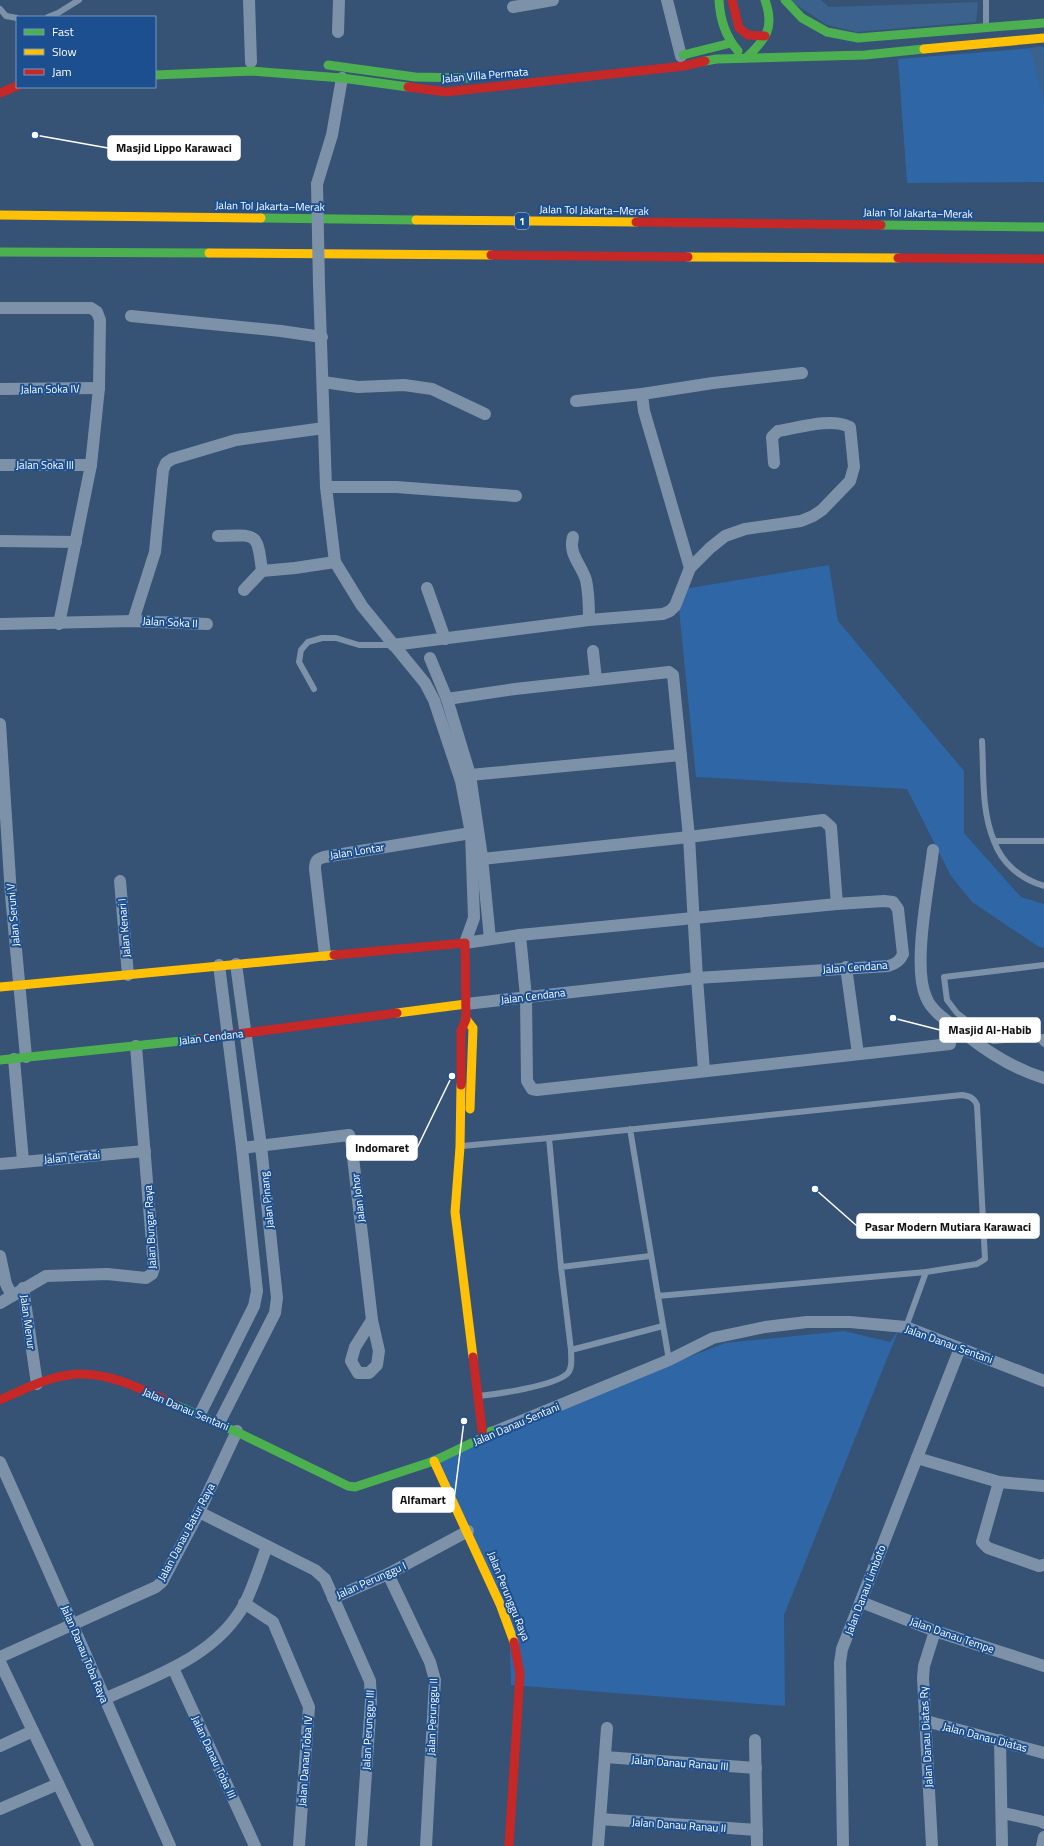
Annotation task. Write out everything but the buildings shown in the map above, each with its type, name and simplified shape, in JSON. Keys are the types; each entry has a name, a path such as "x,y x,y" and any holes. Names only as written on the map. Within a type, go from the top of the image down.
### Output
{"main road":[{"path":"719,0 722,26 732,43 746,58 759,46 770,27 771,12 765,0"},
{"path":"732,0 737,26 742,34 750,37 765,36"},
{"path":"785,0 802,18 827,32 858,38 1044,24"},
{"name":"Jalan Villa Permata","path":"320,65 343,72 446,92 684,66 717,59 865,55 1044,38"},
{"path":"677,56 732,43"},
{"name":"Jalan Villa Permata","path":"156,75 251,67 267,63"},
{"name":"Jalan Villa Permata","path":"156,67 251,67 343,72 437,80 480,77"},
{"path":"0,93 16,86"},
{"name":"Jalan Tol Jakarta–Merak","path":"0,215 1044,227"},
{"path":"0,252 1044,259"},
{"path":"465,943 466,1019 460,1030 464,1146 464,1209 468,1280 487,1435"},
{"name":"Jalan Cendana","path":"0,987 219,965 465,943"},
{"name":"Jalan Cendana","path":"0,1060 229,1036 466,1004"},
{"path":"464,1146 473,1042 473,1028 466,1019"},
{"name":"Jalan Danau Sentani","path":"0,1400 45,1380 77,1374 103,1376 129,1384 200,1414 348,1486 362,1486 434,1461 487,1435"},
{"name":"Jalan Perunggu Raya","path":"434,1461 468,1532 512,1633 518,1652 520,1674 509,1846"}],"street":[{"path":"249,0 251,67"},
{"path":"338,32 339,0"},
{"path":"513,7 553,0"},
{"path":"667,0 677,56"},
{"path":"343,72 332,135 317,184 326,487 335,562 362,606 425,683 434,700 461,780 471,833 474,918 465,943"},
{"path":"0,308 91,308 97,312 100,320 100,388 91,465 60,624"},
{"path":"131,316 281,331 322,337"},
{"path":"576,401 802,373"},
{"path":"324,382 358,387 404,385 432,389 485,414"},
{"name":"Jalan Soka IV","path":"0,389 100,388"},
{"path":"642,394 644,411 690,568"},
{"path":"393,645 590,620 663,614 670,611 674,606 690,568 710,548 725,536 745,529 801,521 822,510 850,481 854,467 850,427 842,423 831,422 778,431 772,437 774,463"},
{"name":"Jalan Soka II","path":"207,624 133,621 154,552 163,470 166,463 172,459 236,440 324,428"},
{"name":"Jalan Soka III","path":"0,465 91,465"},
{"path":"326,487 396,487 516,496"},
{"path":"218,536 247,535 253,537 259,546 262,571"},
{"path":"573,536 572,551 585,578 589,594 590,620"},
{"path":"0,541 76,542"},
{"path":"244,590 262,571 335,562"},
{"path":"427,588 445,639"},
{"path":"0,624 60,624 133,621"},
{"path":"593,650 596,680"},
{"path":"430,658 447,699 470,775 482,859 490,939"},
{"path":"447,699 596,680 672,673 689,837 704,1071"},
{"name":"Jalan Seruni V","path":"0,724 5,895"},
{"path":"470,775 681,755"},
{"name":"Jalan Seruni V","path":"0,816 5,895 10,923 16,986 23,1161"},
{"path":"482,859 689,837 823,820 831,827 837,904"},
{"name":"Jalan Lontar","path":"325,955 315,869 317,860 324,856 471,833"},
{"path":"934,850 920,953 920,974 926,998 938,1013 981,1047 1009,1065 1044,1078"},
{"name":"Jalan Kenari I","path":"120,880 128,975"},
{"name":"Jalan Cendana","path":"465,943 520,935 837,904 884,901 893,902 898,909 903,954 901,959 895,964 888,966 846,967 697,978 466,1004"},
{"path":"520,935 526,997 526,1081 532,1088 537,1090 950,1044"},
{"name":"Jalan Pinang","path":"219,1423 275,1313 277,1305 261,1146 236,964"},
{"name":"Jalan Pinang","path":"200,1414 257,1299 242,1148 219,965"},
{"path":"846,967 858,1054"},
{"name":"Jalan Bungar Raya","path":"23,1288 46,1276 107,1274 146,1278 152,1274 154,1268 136,1046"},
{"path":"235,1092 253,1090"},
{"name":"Jalan Johor","path":"242,1148 349,1135 351,1140 372,1320"},
{"name":"Jalan Teratai","path":"0,1164 144,1151"},
{"path":"0,1256 3,1284 12,1296"},
{"name":"Jalan Menur","path":"0,1303 23,1288 37,1384"},
{"name":"Jalan Danau Sentani","path":"487,1435 669,1360 713,1338 765,1327 807,1322 850,1322 906,1327 1044,1381"},
{"name":"Jalan Danau Limboto","path":"843,1846 840,1663 842,1649 960,1348"},
{"name":"Jalan Danau Batur Raya","path":"0,1657 156,1587 162,1582 200,1512 237,1431"},
{"path":"917,1458 999,1482 1044,1486"},
{"name":"Jalan Danau Toba Raya","path":"0,1462 73,1623 104,1699 170,1846"},
{"path":"999,1482 982,1542 988,1548 1039,1566 1044,1565"},
{"name":"Jalan Perunggu I","path":"200,1512 321,1574 333,1598 388,1574 468,1532"},
{"path":"104,1699 173,1668 219,1638 244,1603 267,1546"},
{"name":"Jalan Perunggu II","path":"388,1574 430,1662 435,1680 426,1846"},
{"name":"Jalan Perunggu III","path":"333,1598 370,1681 371,1692 361,1846"},
{"name":"Jalan Danau Tempe","path":"861,1602 935,1631 1044,1666"},
{"name":"Jalan Danau Toba IV","path":"244,1603 274,1622 309,1707 299,1846"},
{"name":"Jalan Danau Diatas Ry","path":"932,1846 923,1678 924,1666 935,1631"},
{"path":"0,1662 88,1846"},
{"name":"Jalan Danau Toba III","path":"173,1668 255,1846"},
{"name":"Jalan Danau Diatas","path":"926,1722 1000,1740 1044,1753"},
{"path":"598,1846 607,1728"},
{"path":"0,1746 33,1731"},
{"path":"755,1740 757,1846"},
{"path":"1000,1740 1003,1813 1002,1846"},
{"name":"Jalan Danau Ranau III","path":"605,1757 756,1768"},
{"path":"0,1809 58,1784"},
{"path":"1003,1813 1040,1821 1044,1824"},
{"name":"Jalan Danau Ranau II","path":"600,1819 757,1830"},
{"path":"1042,1846 1044,1837"}],"lane":[{"path":"50,16 79,0"},
{"path":"986,0 986,29"},
{"path":"0,9 6,16 16,18"},
{"path":"314,689 299,662 301,650 308,642 322,638 336,638 359,645 393,645"},
{"path":"982,741 986,813 989,828 998,851 1005,861 1019,875 1044,886"},
{"path":"994,841 1044,841"},
{"path":"1044,965 944,977 947,1000 953,1008 993,1041 1041,1037 1044,1044"},
{"path":"464,1146 962,1095 969,1096 975,1100 978,1106 985,1259 977,1264 926,1272 658,1296"},
{"path":"630,1129 650,1256 669,1360"},
{"path":"482,1396 551,1382 568,1373 572,1363 549,1138"},
{"path":"561,1267 650,1256"},
{"path":"906,1327 926,1272"},
{"path":"571,1350 663,1326"}],"shaded area":[{"path":"789,0 821,0 829,7 978,2 976,22 856,32 827,25"},
{"path":"1041,46 1044,58 1044,101 1030,48"},
{"path":"1044,47 1044,182 907,183 898,59"},
{"path":"829,565 838,621 964,771 964,833 1021,897 1044,904 1044,948 1039,947 972,902 951,876 907,789 696,777 677,590"},
{"path":"899,1329 784,1615 785,1706 511,1685 509,1618 429,1457 725,1343 844,1331 890,1342"}],"traffic: fast":[{"path":"719,0 724,27 730,40 738,51"},
{"path":"746,58 759,45 769,26 768,10 765,0"},
{"path":"785,0 802,18 827,32 858,38 1044,23"},
{"path":"683,55 731,43"},
{"path":"705,61 717,59 865,55 924,49"},
{"path":"328,65 415,77 468,78"},
{"path":"156,75 252,71 342,78 408,87"},
{"path":"261,218 416,220"},
{"path":"881,225 1044,227"},
{"path":"0,252 209,253"},
{"path":"0,1060 200,1039"},
{"path":"176,1405 239,1433 348,1486 355,1487 434,1461 492,1433 491,1431"}],"traffic: slow":[{"path":"924,49 1044,38"},
{"path":"0,215 261,218"},
{"path":"416,220 636,222"},
{"path":"209,253 491,255"},
{"path":"688,257 898,258"},
{"path":"0,987 334,955"},
{"path":"397,1013 466,1004"},
{"path":"466,1019 473,1028 470,1109"},
{"path":"461,1085 460,1147 455,1212 473,1357"},
{"path":"434,1461 500,1604 514,1642"}],"traffic: jam":[{"path":"732,0 739,28 748,35 765,36"},
{"path":"408,87 446,92 684,66 705,61"},
{"path":"0,93 16,86"},
{"path":"636,222 881,225"},
{"path":"491,255 688,257"},
{"path":"898,258 1044,259"},
{"path":"334,955 465,943 466,1019 461,1031 461,1085"},
{"path":"200,1039 397,1013"},
{"path":"473,1357 483,1437"},
{"path":"0,1400 28,1387 58,1377 91,1374 104,1376 128,1384 176,1405"},
{"path":"509,1846 520,1674 514,1642"}],"place":[{"name":"Masjid Lippo Karawaci","path":"35,135"},
{"name":"Masjid Al-Habib","path":"893,1018"},
{"name":"Indomaret","path":"452,1076"},
{"name":"Pasar Modern Mutiara Karawaci","path":"815,1189"},
{"name":"Alfamart","path":"464,1421"}]}
